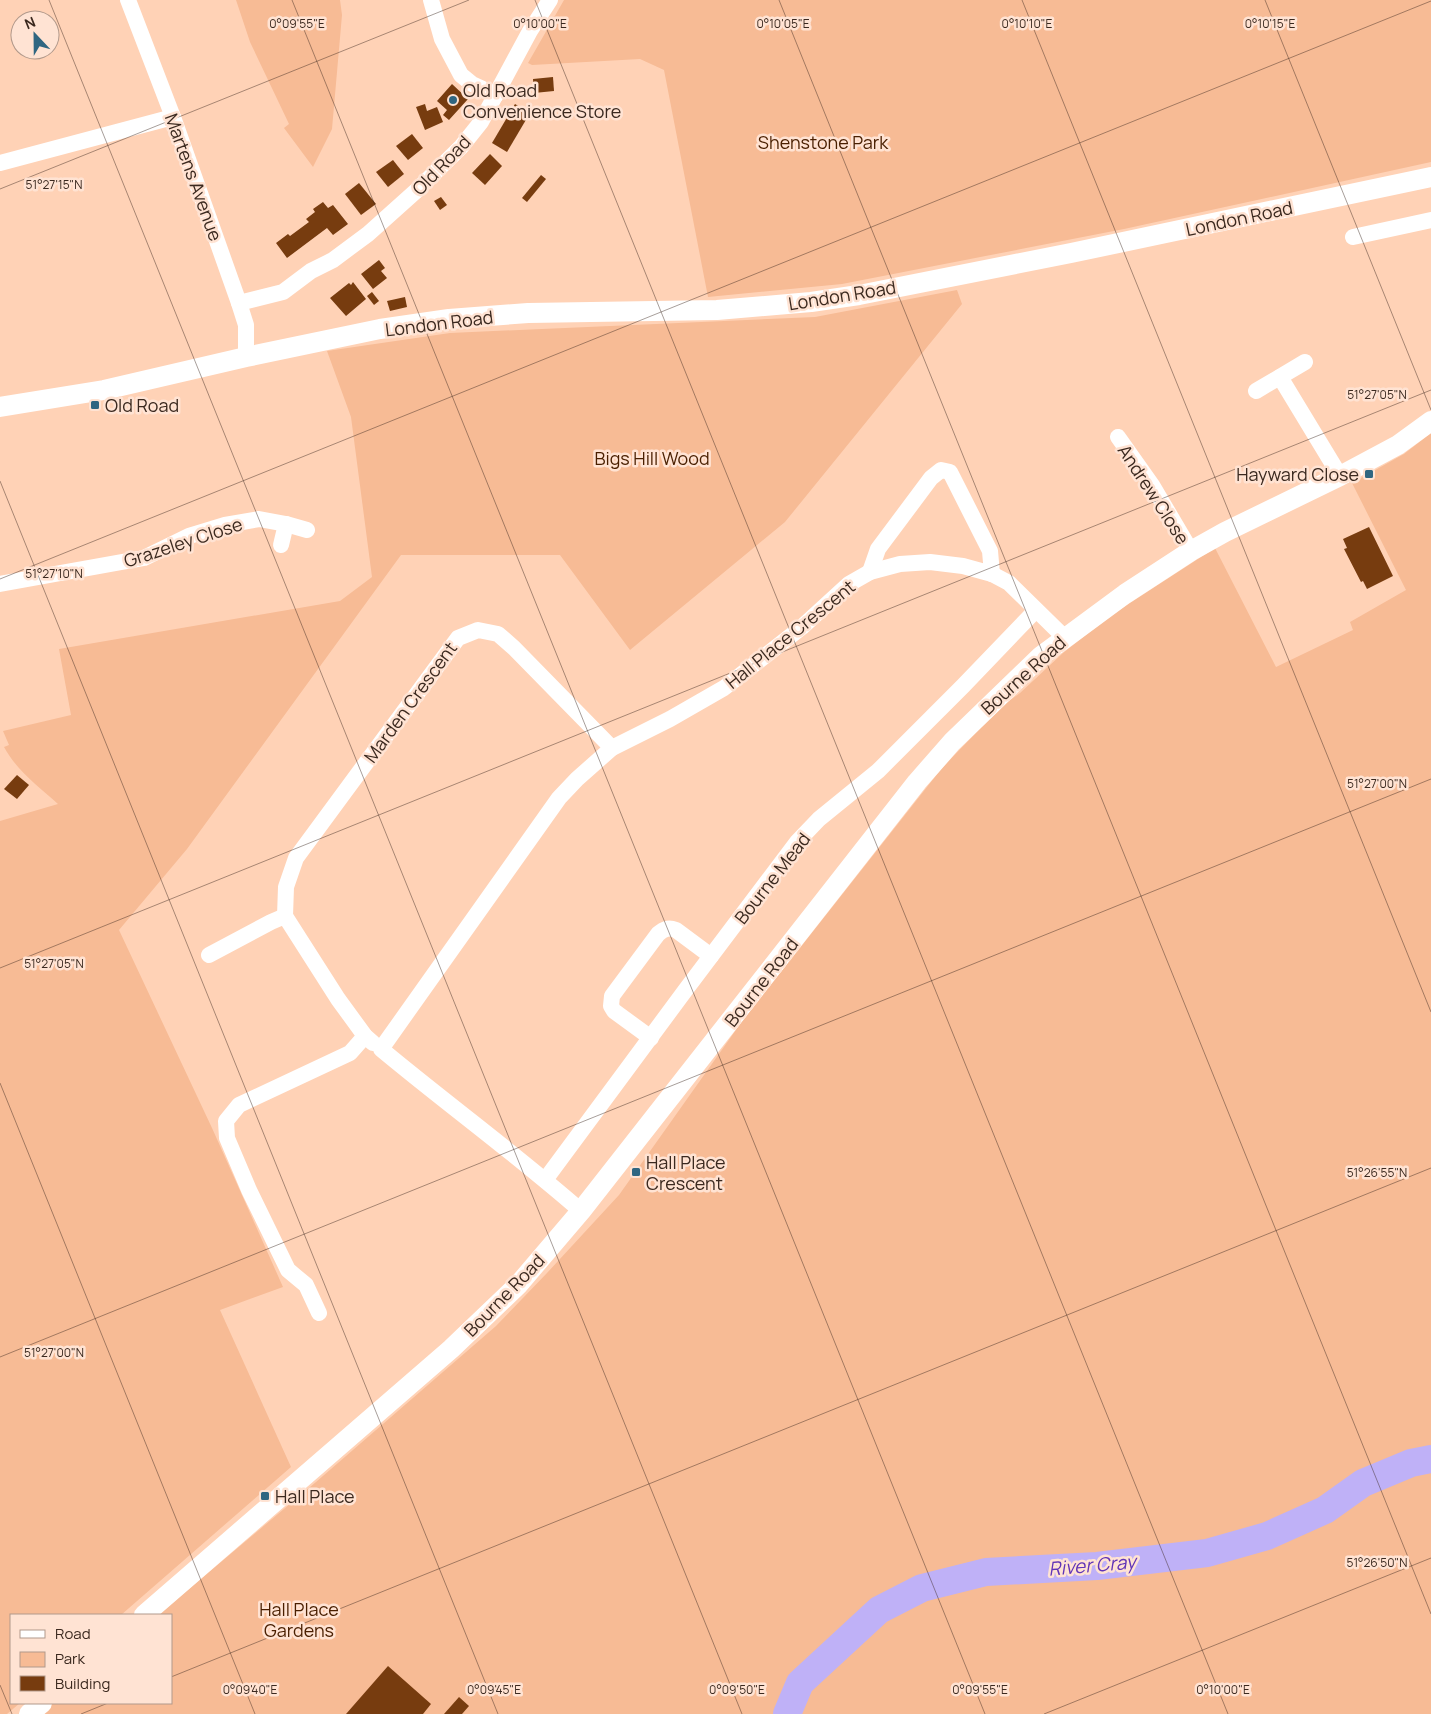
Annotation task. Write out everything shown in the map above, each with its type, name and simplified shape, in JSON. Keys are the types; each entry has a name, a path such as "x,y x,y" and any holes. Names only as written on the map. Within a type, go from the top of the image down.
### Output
{"main road":[{"name":"London Road","path":"0,407 104,390 246,357 380,329 450,319 528,313 717,310 811,302 859,295 1080,251 1431,177"},
{"name":"Bourne Road","path":"145,1614 478,1324 518,1285 581,1211 917,782 952,742 1012,682 1041,656 1124,594 1191,551 1398,445 1431,421"},
{"path":"30,1714 41,1704"}],"street":[{"name":"Martens Avenue","path":"128,0 173,117 239,303 246,325 246,357"},
{"name":"Old Road","path":"239,303 277,281 311,271 332,260 368,234 461,148 481,122 530,30 550,0"},
{"path":"432,5 442,39 461,75 472,84 496,95"},
{"path":"0,163 173,117"},
{"path":"1353,237 1431,220"},
{"path":"1256,391 1304,362"},
{"path":"1280,377 1340,476"},
{"name":"Andrew Close","path":"1118,437 1152,485 1191,551"},
{"name":"Hall Place Crescent","path":"870,572 878,549 932,478 941,470 950,472 990,551 992,574"},
{"name":"Grazeley Close","path":"0,584 144,558 189,536 225,525 259,519 307,530"},
{"path":"281,545 286,524"},
{"name":"Hall Place Crescent","path":"380,1049 559,798 577,779 612,748 670,719 724,688 802,627 849,584 870,572 900,564 930,562 963,566 992,574 1009,583 1065,638"},
{"name":"Bourne Mead","path":"545,1180 797,842 819,819 878,770 1036,610"},
{"name":"Marden Crescent","path":"285,916 286,887 296,858 458,638 478,630 498,634 612,748"},
{"path":"209,955 285,916 338,999 365,1036 581,1211"},
{"path":"650,1038 614,1011 611,1000 652,942 665,928 672,928 712,956"},
{"path":"320,1313 306,1285 288,1270 249,1190 228,1138 226,1121 239,1105 350,1053 365,1036"}],"green space":[{"path":"236,0 340,0 342,15 332,129 313,167 284,128 289,124 250,42"},
{"name":"Shenstone Park","path":"564,0 1431,0 1431,162 1124,229 842,284 708,297 664,70 640,59 532,65 528,63"},
{"name":"Bigs Hill Wood","path":"957,290 962,304 785,522 630,650 560,555 401,555 187,849 119,930 212,1128 283,1287 220,1310 291,1467 122,1614 10,1614 10,1704 19,1704 7,1714 0,1714 0,821 58,804 15,764 4,747 9,745 3,731 71,715 59,649 340,601 372,577 351,417 327,351 450,333 815,317"},
{"name":"Hall Place Gardens","path":"1431,433 1431,1714 40,1714 52,1704 172,1704 172,1614 159,1614 316,1482 496,1326 547,1273 619,1195 743,1020 942,768 1002,706 1020,693 1063,653 1110,616 1215,548 1276,667 1353,630 1350,622 1406,590 1352,483 1404,454"}],"building":[{"path":"553,77 554,91 534,93 533,79"},
{"name":"Old Road Convenience Store","path":"452,84 468,99 449,120 443,115 447,110 437,101"},
{"path":"425,104 427,111 437,107 443,122 425,130 416,107"},
{"path":"515,104 530,113 507,152 492,143"},
{"path":"412,134 423,148 408,160 396,146"},
{"path":"490,154 502,166 485,185 472,173"},
{"path":"393,160 404,174 388,187 376,172"},
{"path":"541,175 546,179 527,202 522,198"},
{"path":"359,183 376,204 361,215 345,194"},
{"path":"441,197 447,205 440,210 434,201"},
{"path":"323,202 328,208 333,205 348,224 333,235 327,228 287,258 276,243 288,234 290,236 309,222 306,219 315,212 313,209"},
{"path":"379,260 385,268 381,271 387,278 373,289 361,274"},
{"path":"353,282 366,299 346,316 330,298"},
{"path":"372,292 379,301 374,305 367,296"},
{"path":"405,297 407,307 390,311 387,301"},
{"path":"1369,527 1393,576 1367,589 1363,581 1361,582 1344,549 1347,548 1343,539"},
{"path":"17,775 29,785 17,799 4,789"},
{"path":"388,1666 431,1704 423,1714 346,1714"},
{"path":"459,1697 469,1706 462,1714 444,1714"}],"waterway":[{"name":"River Cray","path":"787,1714 800,1683 879,1610 922,1588 986,1572 1097,1566 1207,1553 1267,1536 1325,1510 1363,1483 1411,1463 1431,1459"}],"place":[{"name":"Old Road Convenience Store","path":"453,100"},
{"name":"Old Road","path":"95,405"},
{"name":"Hayward Close","path":"1369,474"},
{"name":"Hall Place Crescent","path":"636,1172"},
{"name":"Hall Place","path":"265,1496"}]}
